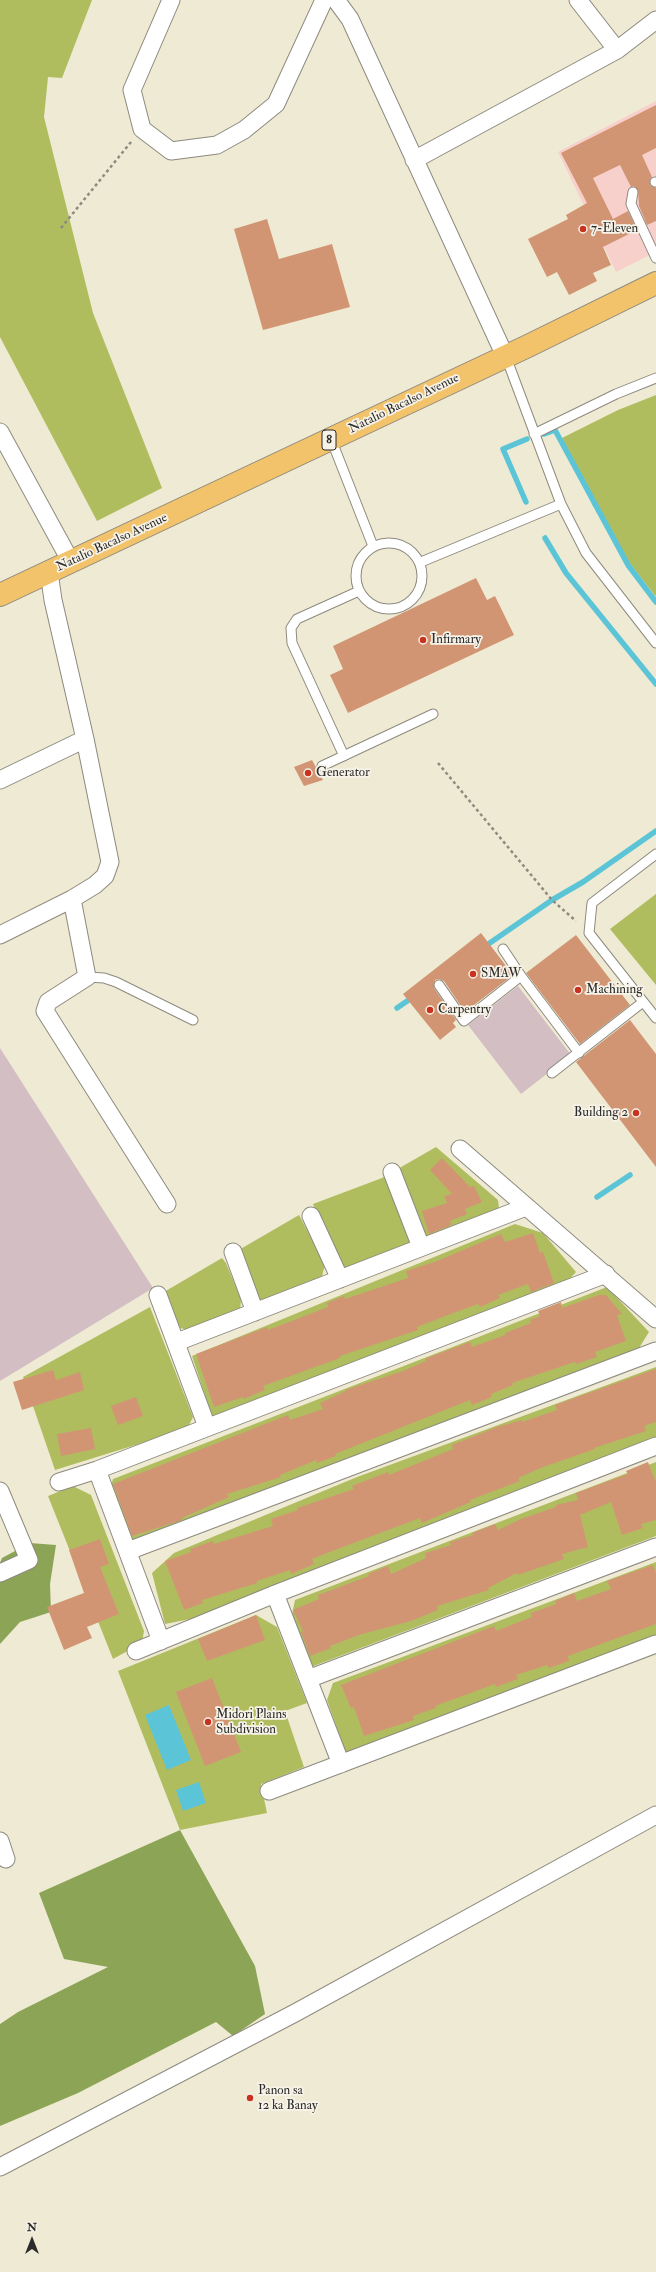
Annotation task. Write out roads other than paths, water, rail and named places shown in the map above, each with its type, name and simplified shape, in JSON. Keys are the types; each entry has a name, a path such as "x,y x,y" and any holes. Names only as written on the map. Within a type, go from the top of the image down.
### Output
{"highway":[{"name":"Natalio Bacalso Avenue","path":"0,595 331,439 656,283"}],"street":[{"path":"171,0 132,90 142,129 171,150 218,145 244,130 276,104 324,0"},
{"path":"336,0 350,19 505,356"},
{"path":"578,0 617,50"},
{"path":"414,160 617,50 656,20"},
{"path":"0,432 71,562"},
{"path":"0,935 72,899 105,876 110,862 86,739 53,600 49,572"},
{"path":"0,780 86,739"},
{"path":"72,899 87,977 48,1002 45,1011 167,1204"},
{"path":"460,1149 606,1274 656,1319"},
{"path":"392,1172 421,1247"},
{"path":"177,1342 526,1207"},
{"path":"311,1216 340,1279"},
{"path":"233,1252 255,1312"},
{"path":"59,1482 97,1470 606,1274"},
{"path":"158,1295 177,1342 207,1427"},
{"path":"128,1551 656,1351"},
{"path":"136,1651 275,1594 656,1446"},
{"path":"97,1470 161,1641"},
{"path":"0,1491 28,1560 0,1573"},
{"path":"308,1679 656,1547"},
{"path":"275,1594 341,1764"},
{"path":"269,1791 656,1644"},
{"path":"0,2167 295,2013 656,1815"},
{"path":"0,1841 6,1859"}],"lane":[{"path":"633,192 631,204 656,258"},
{"path":"505,356 561,504 586,554 656,643"},
{"path":"534,434 616,394 656,378"},
{"path":"331,439 373,546"},
{"path":"421,562 561,504"},
{"path":"387,542 400,544 412,551 421,562 423,572 421,588 412,600 403,606 388,609 373,605 365,599 359,591 356,578 357,566 363,554 373,546 387,542"},
{"path":"344,756 292,644 291,628 297,619 359,591"},
{"path":"322,766 433,714"},
{"path":"656,854 592,903 589,933 656,1018"},
{"path":"503,949 521,976 579,1053"},
{"path":"439,986 464,1021 521,976"},
{"path":"87,977 104,978 116,982 193,1020"},
{"path":"552,1073 643,1002"}],"water":[{"path":"169,1705 191,1760 167,1770 145,1715"},
{"path":"199,1782 206,1803 183,1811 176,1790"}],"waterway":[{"path":"544,434 555,430 628,565 656,602"},
{"path":"526,502 503,449 527,439"},
{"path":"545,538 566,573 656,684"},
{"path":"484,947 552,900 583,882 656,831"},
{"path":"397,1008 413,997"},
{"path":"597,1197 630,1175"}],"place":[{"name":"7-Eleven","path":"583,229"},
{"name":"Infirmary","path":"423,640"},
{"name":"Generator","path":"308,773"},
{"name":"SMAW","path":"473,974"},
{"name":"Machining","path":"578,990"},
{"name":"Carpentry","path":"430,1010"},
{"name":"Building 2","path":"636,1113"},
{"name":"Midori Plains Subdivision","path":"208,1722"},
{"name":"Panon sa 12 ka Banay","path":"250,2098"}]}
